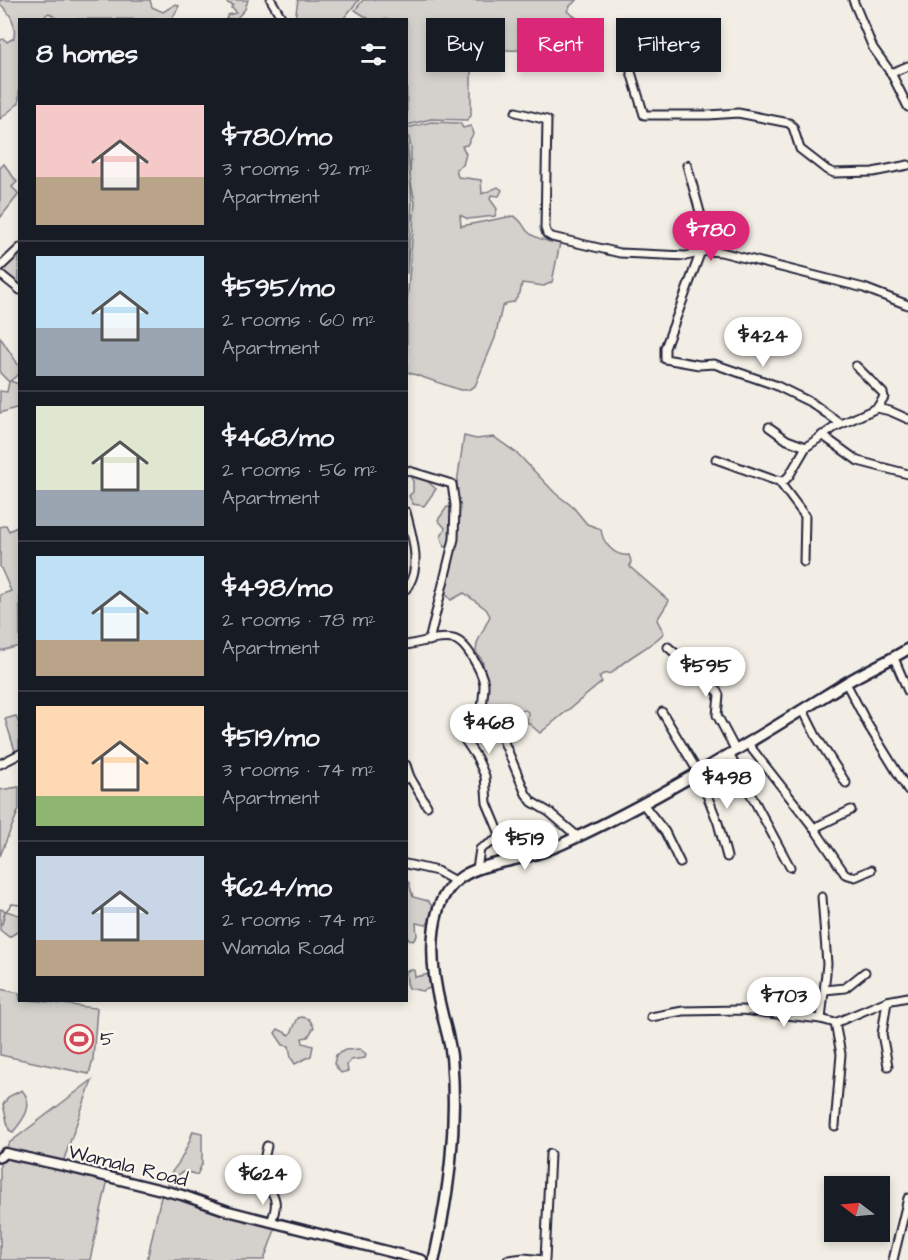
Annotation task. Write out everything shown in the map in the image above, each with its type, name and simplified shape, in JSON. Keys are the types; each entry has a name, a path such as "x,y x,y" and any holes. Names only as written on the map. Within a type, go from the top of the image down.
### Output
{"main road":[{"path":"434,1260 448,1193 454,1137 452,1051 438,998 433,946 438,910 447,890 455,881 477,869 532,856 643,804 747,744 846,682 908,649"}],"street":[{"path":"271,0 283,18"},
{"path":"853,0 871,43 891,73 908,107"},
{"path":"891,73 908,66"},
{"path":"631,72 644,115 709,116 738,113 789,123 793,127 800,149 834,173 873,172 908,165"},
{"path":"516,111 547,120 545,228 547,234 552,237 620,253 686,256 707,251 721,252 845,283 882,294 908,305"},
{"path":"687,165 704,233 702,252 665,348 666,359 699,365 714,364 746,377 775,385 812,403 841,424"},
{"path":"0,267 18,250"},
{"path":"0,274 18,288"},
{"path":"716,459 784,481 806,447 841,424 876,408 884,397 883,393 856,366"},
{"path":"876,408 908,419"},
{"path":"769,427 787,440 806,447"},
{"path":"822,435 858,461 908,474"},
{"path":"408,471 452,484 454,538 429,641"},
{"path":"778,480 805,516 804,562"},
{"path":"408,521 415,552 413,575 408,585"},
{"path":"408,645 456,639 462,644 481,672 484,684 482,712 498,728 526,794 532,802 549,812 577,836"},
{"path":"668,647 716,689 719,696 717,715 790,867"},
{"path":"894,658 908,691"},
{"path":"846,682 868,725 908,790"},
{"path":"803,710 816,736 846,783"},
{"path":"662,712 698,772 718,823 728,857"},
{"path":"463,737 477,758 485,776 487,803 500,834 496,840 480,849 477,869"},
{"path":"747,744 814,828 847,875 855,877 871,870"},
{"path":"0,764 18,755"},
{"path":"408,778 427,806"},
{"path":"643,804 660,825 680,863"},
{"path":"814,828 851,810"},
{"path":"408,864 437,871 455,881"},
{"path":"821,1019 827,951 822,897"},
{"path":"825,990 845,988 865,972"},
{"path":"651,1017 683,1011 742,1010 821,1019 835,1023 887,1001 908,997"},
{"path":"887,1001 882,1034 888,1066"},
{"path":"835,1023 841,1054 835,1126"},
{"path":"267,1146 263,1169 277,1205 271,1222"},
{"name":"Wamala Road","path":"0,1157 5,1154 64,1166 182,1195 228,1211 422,1260"},
{"path":"508,1260 524,1258 544,1260 550,1154"},
{"path":"893,1260 908,1198"}],"shaded area":[{"path":"0,0 150,0 152,7 163,12 176,4 179,6 173,18 56,18 49,13 44,18 18,18 18,104 0,119 0,40 4,39 7,42 14,38 14,28 12,19 0,4"},
{"path":"227,0 248,0 245,9 237,18 226,18 228,15 236,13 231,8 233,5 227,3"},
{"path":"298,0 359,0 344,18 295,18"},
{"path":"363,0 577,0 567,11 577,18 517,18 517,50 505,50 505,18 426,18 426,72 471,72 471,116 467,120 431,119 408,125 408,18 367,18 355,10"},
{"path":"431,122 460,123 463,128 471,126 473,134 467,145 462,146 466,154 463,165 456,169 458,177 481,180 482,194 498,187 502,190 499,196 491,195 490,199 497,209 495,216 468,219 460,215 461,226 513,216 534,236 560,243 552,282 544,286 522,283 520,293 514,302 502,307 495,338 475,386 468,390 460,390 408,372 408,290 415,202 410,178 411,148 408,128"},
{"path":"408,149 412,202 408,260"},
{"path":"4,164 17,182 12,187 18,195 0,218 0,168"},
{"path":"18,251 18,283 1,270"},
{"path":"0,337 18,364 18,375 10,381 18,384 18,407 0,413 0,391 7,392 9,382 0,373"},
{"path":"464,436 476,439 494,437 518,454 555,493 573,507 587,524 601,529 610,548 619,554 629,555 630,567 669,601 657,620 664,633 612,673 599,677 602,682 540,733 527,722 528,712 525,710 517,712 499,703 496,707 499,717 504,721 500,723 486,713 487,679 482,660 476,652 477,643 490,616 486,609 464,593 451,600 444,592 459,523 457,483"},
{"path":"408,473 425,479 436,489 424,506 413,504 409,496 413,492 413,481"},
{"path":"447,507 451,507 452,531 449,546 444,547 441,537 445,528 438,520"},
{"path":"6,525 9,531 18,526 18,646 0,651 0,595 11,591 0,566 0,527"},
{"path":"16,716 18,753 16,754 5,719"},
{"path":"18,787 18,811 0,856 0,790"},
{"path":"408,882 413,897 428,901 435,910 434,917 426,925 416,923 417,936 413,941 408,938"},
{"path":"0,909 18,915 18,932 9,937 0,930"},
{"path":"414,970 415,977 430,974 433,987 422,991 409,988 408,971"},
{"path":"0,989 18,993 18,1002 47,1002 97,1008 93,1059 89,1074 0,1055"},
{"path":"298,1018 309,1019 314,1027 308,1037 302,1038 303,1043 313,1046 311,1056 295,1064 291,1058 289,1046 283,1045 275,1033 278,1029 290,1035"},
{"path":"360,1049 366,1054 365,1058 351,1060 347,1065 348,1071 341,1073 334,1064 336,1055 345,1050"},
{"path":"92,1080 63,1162 6,1152 8,1144"},
{"path":"22,1090 28,1106 24,1117 13,1132 9,1130 3,1105 8,1097"},
{"path":"193,1131 202,1133 202,1164 197,1175 185,1172 175,1178 175,1184 182,1192 169,1188 168,1180 185,1152"},
{"path":"4,1156 108,1179 90,1260 0,1260 0,1159"},
{"path":"162,1192 277,1224 264,1260 147,1260"}],"waterway":[{"path":"0,924 2,924 5,912 12,904 18,905"}],"place":[{"name":"5","path":"79,1039"}]}
